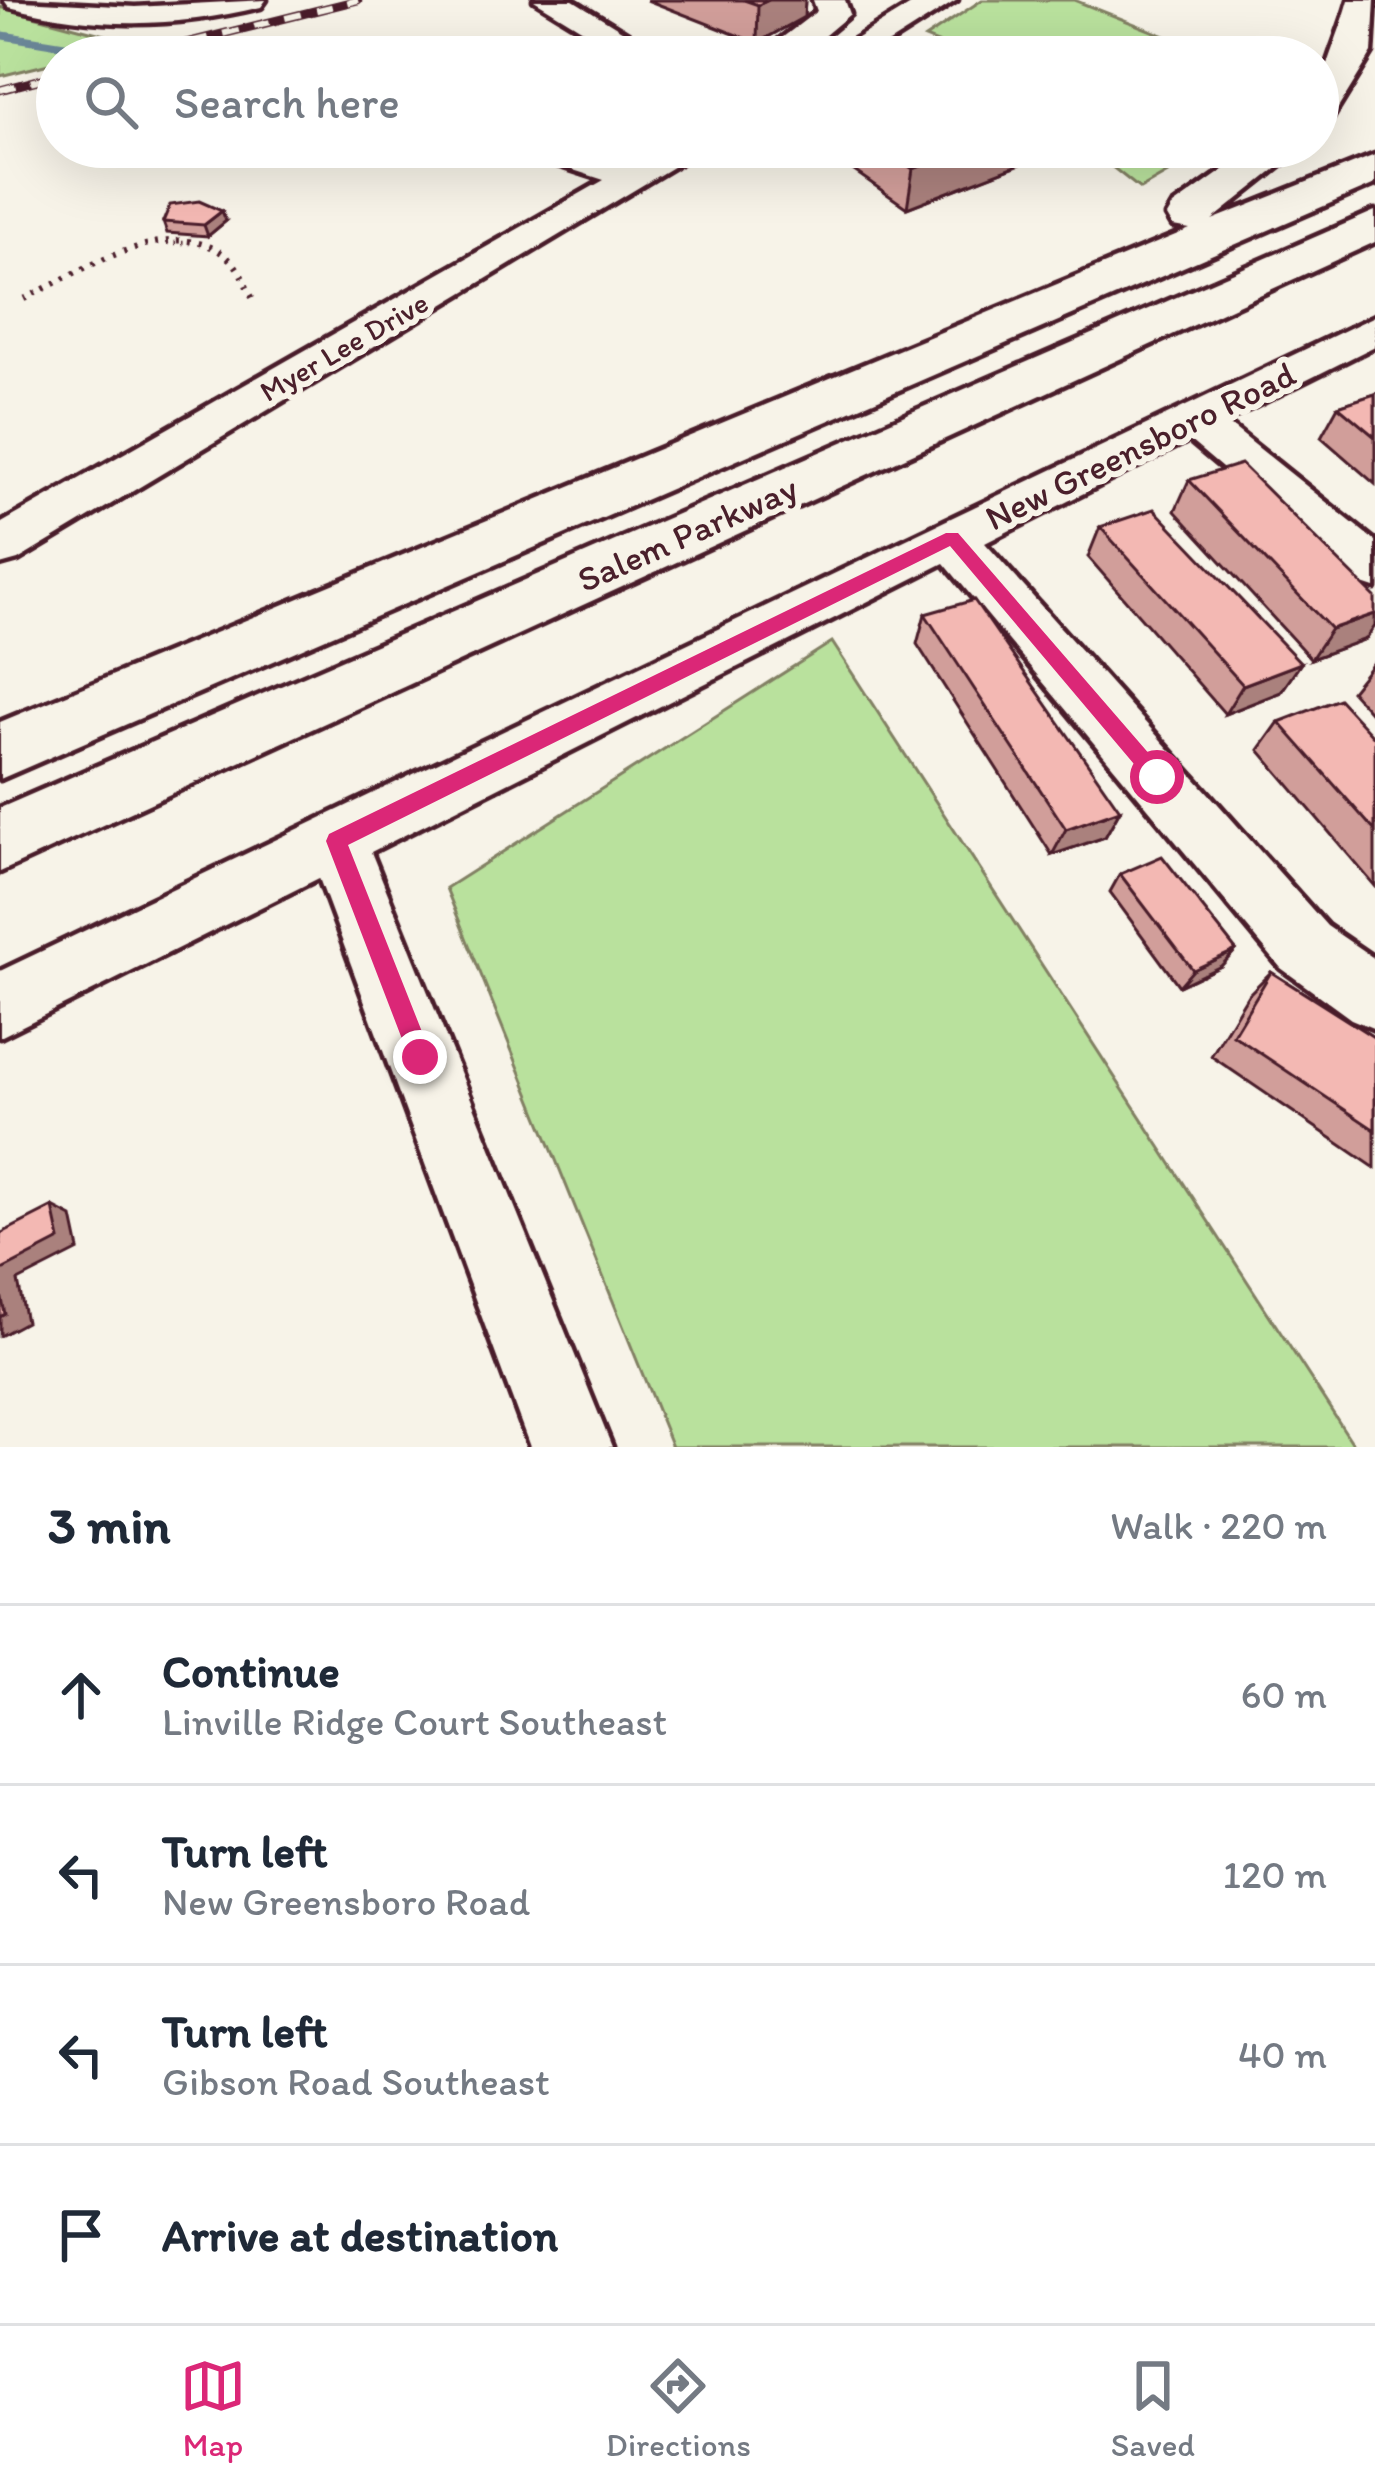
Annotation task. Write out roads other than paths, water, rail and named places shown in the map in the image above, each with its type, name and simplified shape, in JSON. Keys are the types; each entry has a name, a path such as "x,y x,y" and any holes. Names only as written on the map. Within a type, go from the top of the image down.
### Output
{"highway":[{"path":"1339,74 1352,53 1367,0"},
{"path":"994,329 1211,202 1256,168"},
{"name":"Salem Parkway","path":"0,751 1375,168"},
{"name":"Salem Parkway","path":"0,841 1375,225"}],"street":[{"path":"20,0 80,18 192,14 250,0"},
{"path":"550,0 612,34"},
{"path":"805,36 834,14 829,0"},
{"path":"879,36 941,0"},
{"name":"Myer Lee Drive","path":"0,547 608,168"},
{"name":"New Greensboro Road","path":"0,1004 1375,329"},
{"path":"1193,418 1375,569"},
{"path":"952,538 1304,947 1375,997"},
{"path":"336,841 571,1447"}],"waterway":[{"path":"0,35 36,41"}],"railway":[{"path":"214,36 358,0"},
{"path":"0,90 36,81"}]}
